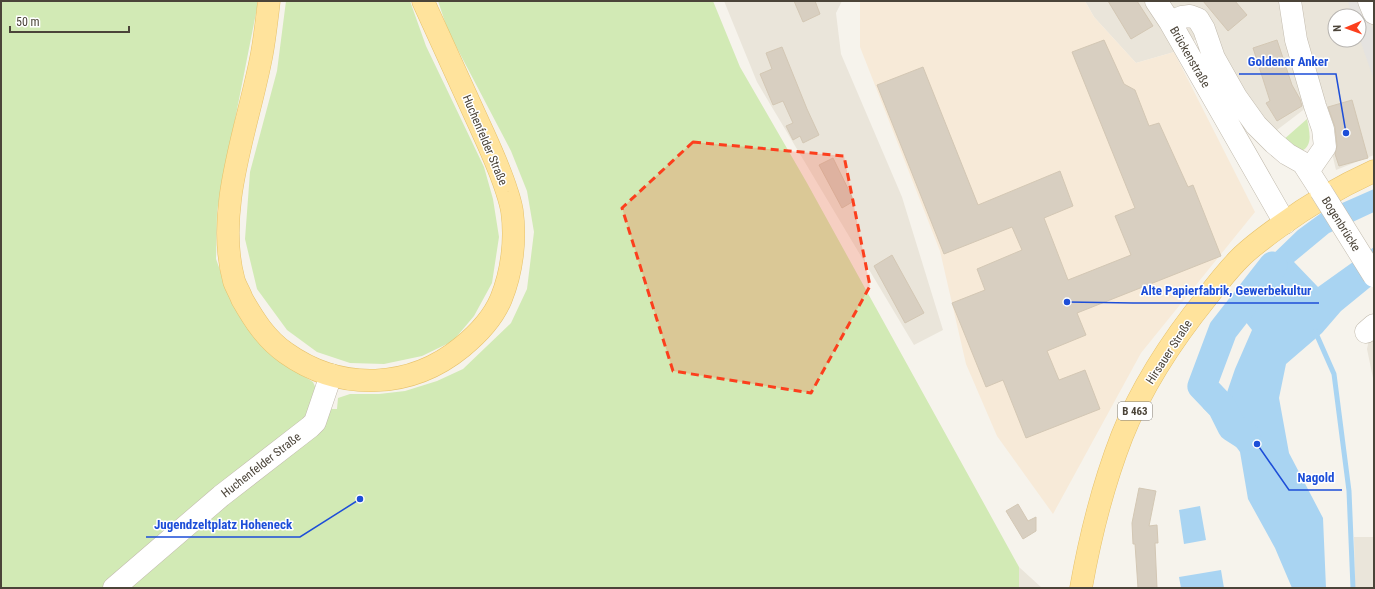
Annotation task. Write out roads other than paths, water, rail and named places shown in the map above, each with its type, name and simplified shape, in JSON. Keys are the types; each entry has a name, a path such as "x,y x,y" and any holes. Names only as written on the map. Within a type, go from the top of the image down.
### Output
{"main road":[{"name":"Huchenfelder Straße","path":"269,1 262,53 235,172 230,205 228,245 234,283 251,316 264,334 298,361 331,375 351,379 383,381 414,374 441,362 472,338 485,325 500,301 509,275 513,255 512,210 501,172 423,1"},
{"name":"Hirsauer Straße","path":"1081,588 1088,549 1101,499 1122,436 1153,374 1195,311 1240,258 1261,240 1307,207 1333,191 1374,171"}],"street":[{"path":"1156,1 1170,22"},
{"path":"1290,1 1296,40 1324,135 1325,147 1309,170"},
{"path":"1370,1 1374,13"},
{"name":"Brückenstraße","path":"1285,223 1170,22 1182,17 1190,16 1198,19 1204,28 1214,58 1236,97 1256,126 1287,154 1303,163 1309,170 1321,191"},
{"name":"Bogenbrücke","path":"1321,191 1374,276"},
{"name":"Huchenfelder Straße","path":"114,588 221,496 310,427 315,422 331,375"}],"water":[{"path":"1374,189 1374,212 1329,233 1294,262 1318,287 1374,247 1374,284 1341,311 1322,333 1286,364 1279,398 1289,453 1323,518 1326,588 1292,588 1275,548 1248,499 1240,452 1218,422 1203,408 1202,386 1222,407 1235,369 1252,330 1245,321 1265,290 1279,277 1268,259 1298,230 1324,211"},
{"path":"1200,506 1206,540 1184,544 1179,510"},
{"path":"1221,570 1224,588 1181,588 1179,577"}],"waterway":[{"path":"1246,436 1232,427 1222,407 1202,386 1223,330 1273,266"},
{"path":"1315,331 1334,374 1349,491 1353,588"}],"place":[{"name":"Goldener Anker","path":"1346,133"},
{"name":"Alte Papierfabrik, Gewerbekultur","path":"1067,302"},
{"name":"Nagold","path":"1257,444"},
{"name":"Jugendzeltplatz Hoheneck","path":"360,499"}]}
